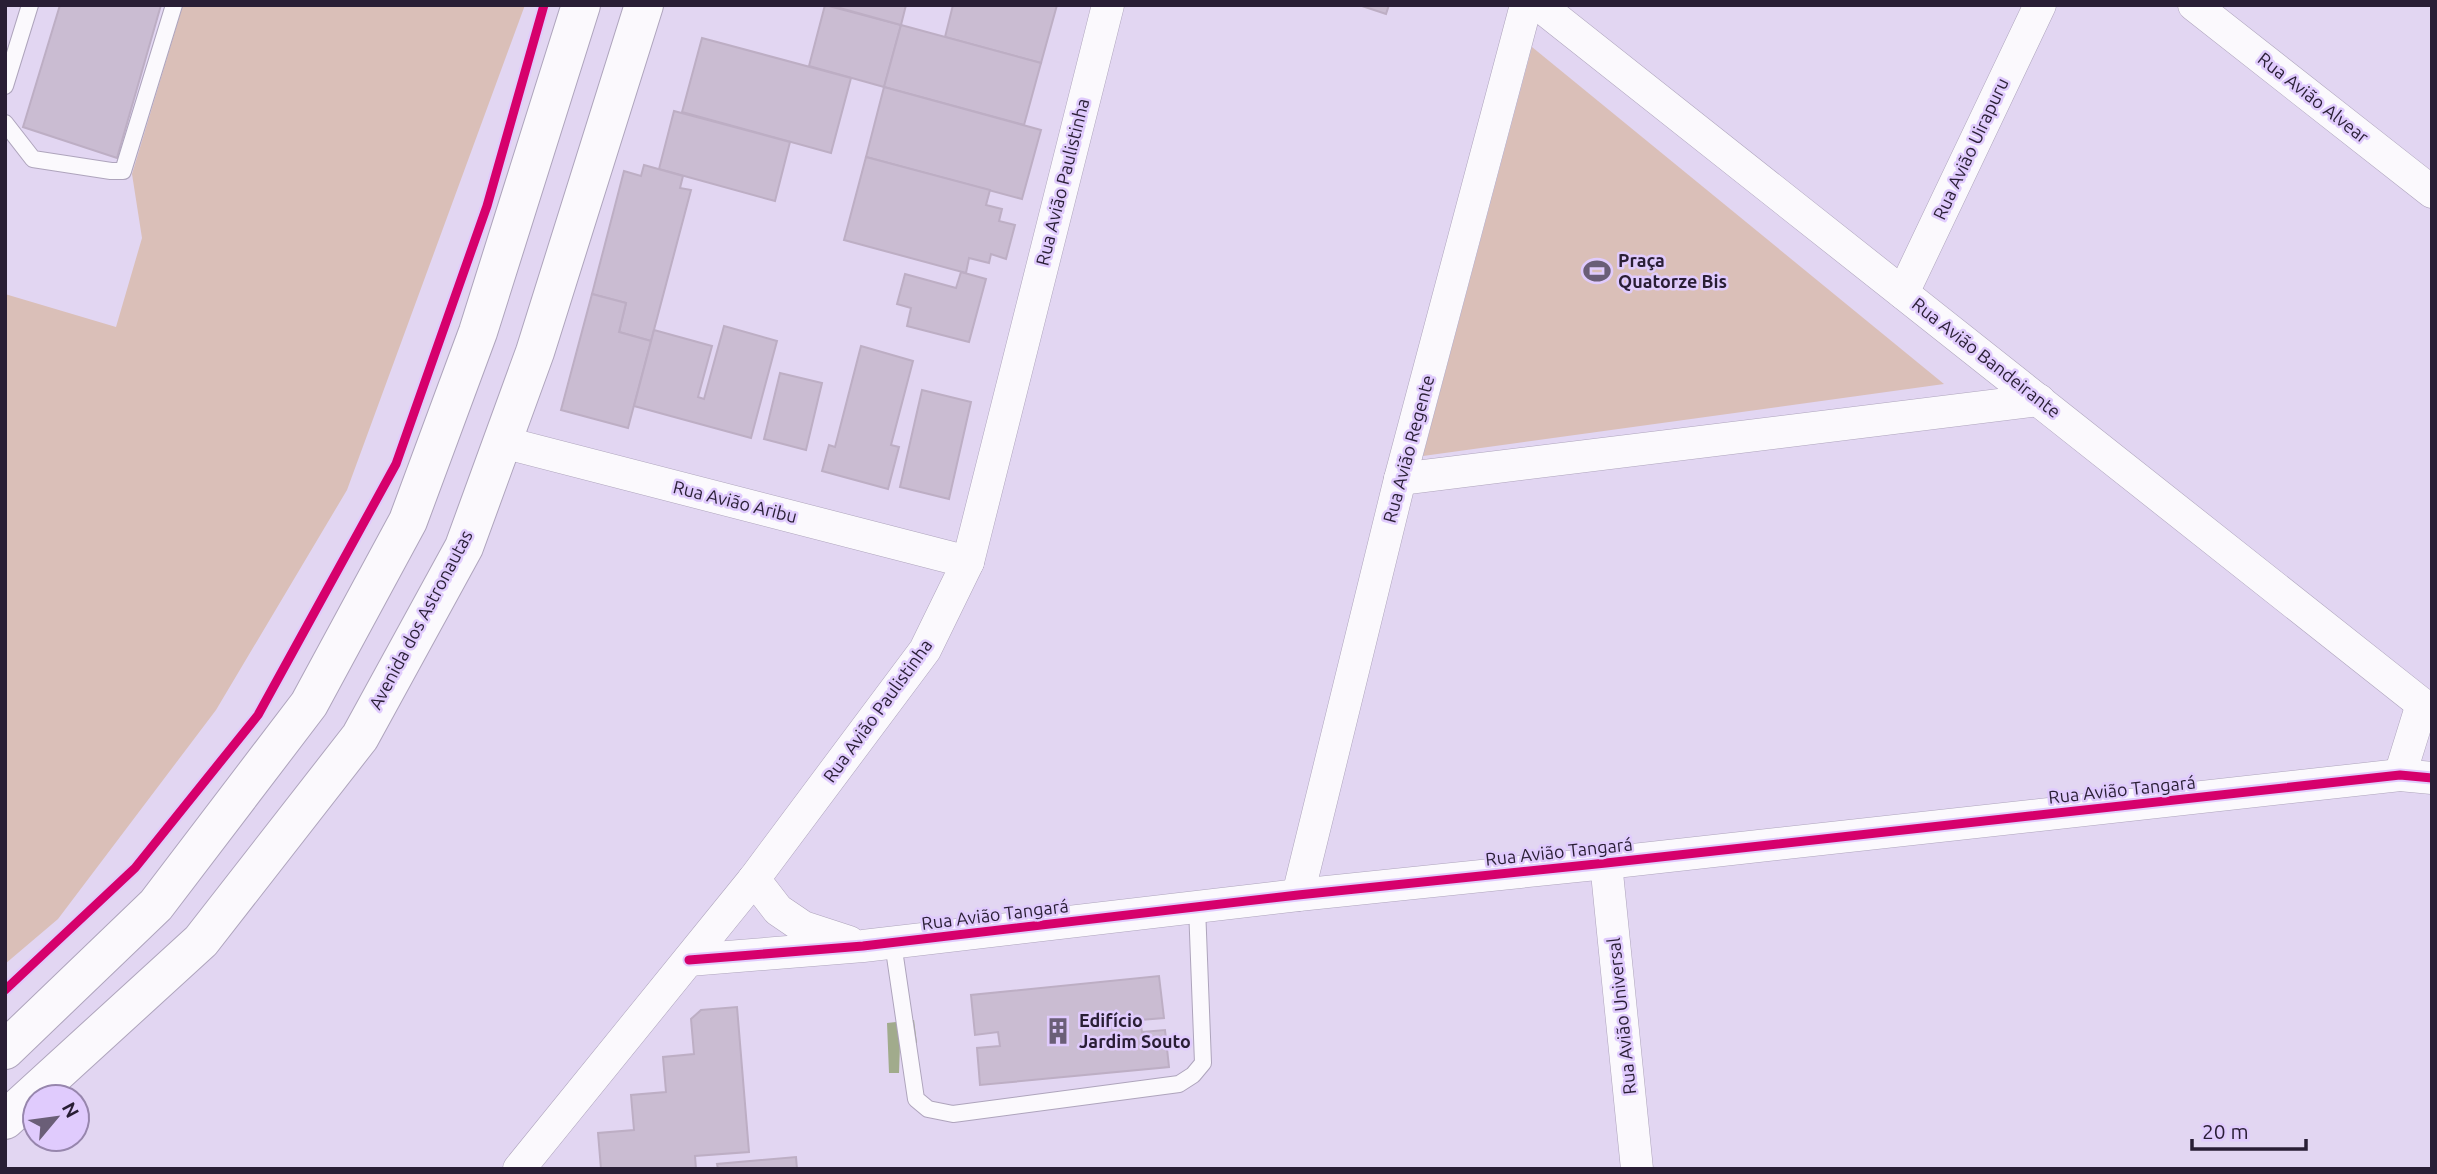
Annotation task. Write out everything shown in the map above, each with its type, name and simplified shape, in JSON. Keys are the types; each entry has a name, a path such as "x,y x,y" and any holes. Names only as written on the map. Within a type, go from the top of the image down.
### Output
{"main road":[{"path":"5,1050 156,905 309,704 408,521 478,332 581,5"},
{"name":"Avenida dos Astronautas","path":"5,1120 201,941 360,737 464,547 535,352 644,5"}],"street":[{"name":"Rua Avião Paulistinha","path":"519,1169 754,879 925,650 968,562 1108,5"},
{"name":"Rua Avião Regente","path":"1298,895 1400,479 1526,5"},
{"name":"Rua Avião Bandeirante","path":"1539,5 2427,708"},
{"name":"Rua Avião Uirapuru","path":"1903,293 2040,5"},
{"name":"Rua Avião Alvear","path":"2194,5 2432,191"},
{"path":"1400,479 2039,400"},
{"name":"Rua Avião Aribu","path":"502,442 968,562"},
{"path":"2400,775 2427,708"},
{"name":"Rua Avião Tangará","path":"689,960 878,945 1298,895 2400,775 2432,778"},
{"name":"Rua Avião Universal","path":"1606,863 1637,1169"},
{"name":"Rua Avião Tangará","path":"754,879 778,910 803,927 878,945"}],"lane":[{"path":"5,86 30,5"},
{"path":"5,123 33,159 123,171 174,5"},
{"path":"878,945 915,1099 928,1109 953,1114 1179,1084 1193,1075 1203,1063 1197,907"}],"shaded area":[{"path":"183,5 525,5 347,490 216,710 58,919 5,964 5,294 116,327 142,238 132,174"},
{"path":"1532,47 1944,384 1423,456"},
{"path":"914,1020 917,1043 900,1044 899,1073 889,1073 887,1023"}],"building":[{"path":"60,5 161,5 117,158 23,127"},
{"path":"825,5 901,25 884,87 809,66"},
{"path":"829,5 906,5 901,25"},
{"path":"953,5 1057,5 1041,63 945,37"},
{"path":"1359,5 1389,5 1386,14"},
{"path":"901,25 1041,63 1024,125 884,87"},
{"path":"702,38 851,78 831,153 682,112"},
{"path":"884,87 1041,130 1022,199 866,157"},
{"path":"674,111 790,142 775,201 659,169"},
{"path":"866,157 990,190 986,205 1002,209 999,221 1015,225 1006,259 991,254 989,263 969,258 966,273 844,240"},
{"path":"644,165 683,176 680,188 691,190 651,341 619,332 626,303 592,294 624,171 641,176"},
{"path":"961,272 986,279 969,342 907,326 911,308 897,304 905,274 956,288"},
{"path":"592,294 626,303 619,332 651,341 628,428 561,410"},
{"path":"724,326 777,341 751,438 634,406 654,330 712,346 698,397 704,399"},
{"path":"861,346 913,361 891,445 899,447 888,489 822,471 829,445 835,447"},
{"path":"780,373 822,383 806,450 764,439"},
{"path":"922,390 971,402 949,499 900,487"},
{"name":"Edifício Jardim Souto","path":"1159,976 1164,1018 1140,1020 1142,1032 1165,1030 1169,1067 980,1085 977,1048 1000,1046 998,1032 975,1035 971,995"},
{"path":"737,1007 749,1152 695,1156 696,1169 601,1169 598,1133 634,1130 631,1095 666,1092 663,1057 694,1054 691,1019 701,1010"},
{"path":"796,1157 797,1169 718,1169 717,1164"}],"cycle path":[{"path":"5,990 135,868 258,715 396,464 487,206 544,5"},
{"path":"689,960 863,946 1298,895 2400,775 2432,778"}],"place":[{"name":"Praça Quatorze Bis","path":"1597,271"},
{"name":"Edifício Jardim Souto","path":"1058,1031"}]}
